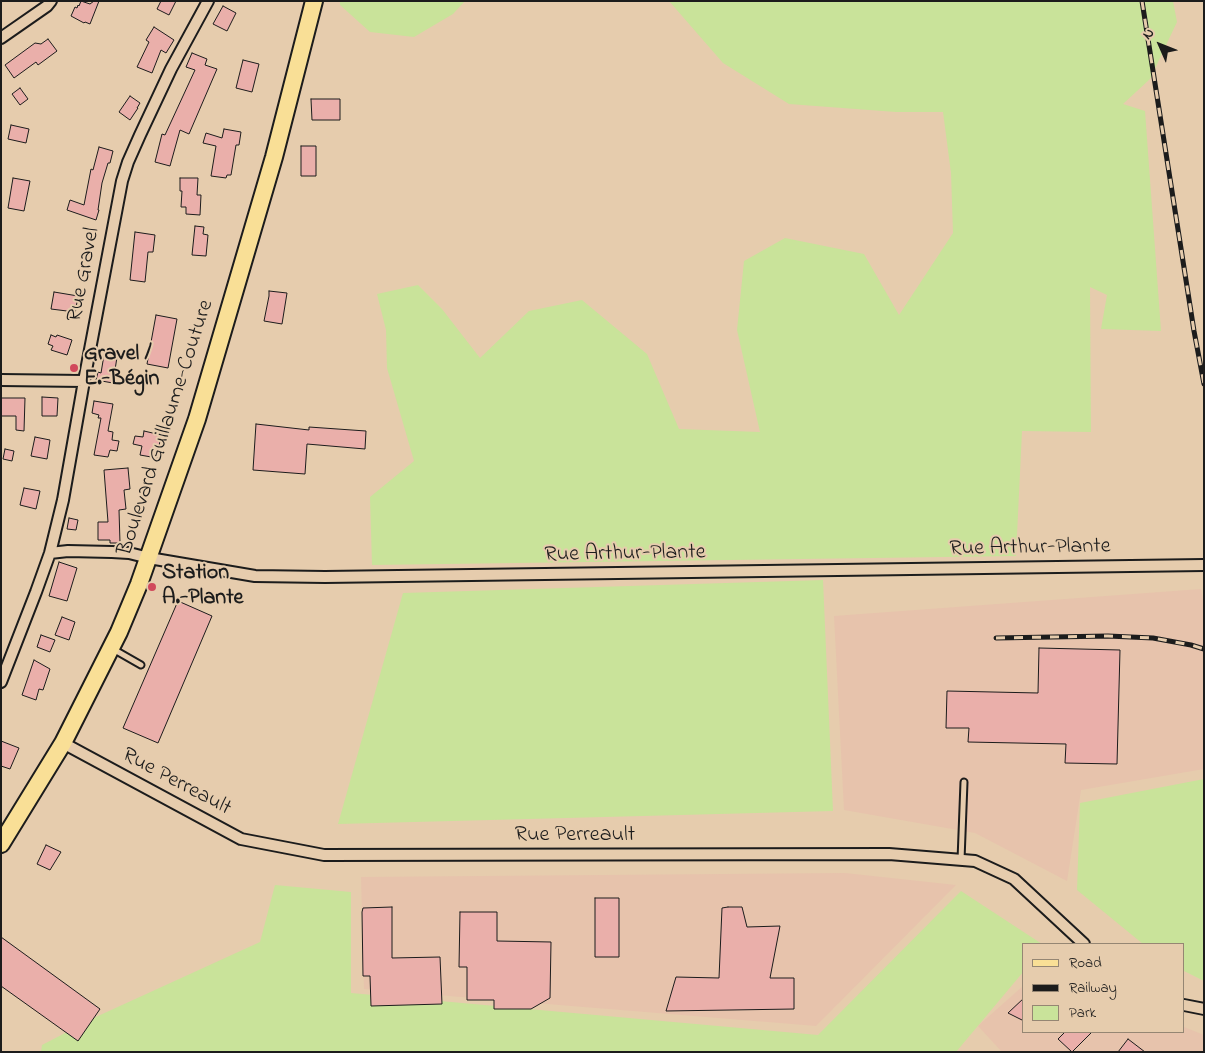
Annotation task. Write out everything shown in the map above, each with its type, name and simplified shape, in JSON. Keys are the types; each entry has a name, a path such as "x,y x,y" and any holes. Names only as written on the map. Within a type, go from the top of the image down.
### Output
{"main road":[{"name":"Boulevard Guillaume-Couture","path":"1,844 63,743 111,648 149,558 197,419 274,157 314,1"}],"street":[{"path":"1,38 46,6 50,1"},
{"name":"Rue Gravel","path":"1,682 50,553 63,500 122,181 128,162 171,69 208,1"},
{"path":"1,380 84,381"},
{"name":"Rue Arthur-Plante","path":"50,553 68,551 129,553 255,576 324,577 1204,565"},
{"name":"Rue Perreault","path":"63,743 241,839 324,855 889,854 975,861 1014,879 1083,943"},
{"path":"1185,1005 1204,1009"}],"lane":[{"path":"111,648 141,665"},
{"path":"961,860 964,782"}],"shaded area":[{"path":"1201,589 1204,606 1204,769 1081,790 1067,881 975,833 844,810 834,616"},
{"path":"845,873 956,885 816,1026 364,989 361,877"},
{"path":"1022,987 1022,1033 1185,1033 1185,1027 1204,1035 1204,1052 1002,1052 978,1026"}],"green space":[{"path":"340,1 465,1 453,14 414,37 370,32 340,5"},
{"path":"669,1 1173,1 1177,22 1150,79 1123,104 1145,111 1161,331 1101,329 1107,295 1090,287 1091,432 1022,431 1016,556 372,565 370,497 414,461 387,368 386,330 377,294 418,285 442,309 480,358 529,311 582,300 647,354 679,429 760,432 737,330 744,261 785,238 864,254 899,315 953,233 951,173 943,112 896,112 789,104 723,63"},
{"path":"823,580 833,811 338,824 403,593"},
{"path":"1204,779 1204,981 1185,972 1185,943 1142,943 1077,890 1080,803"},
{"path":"275,885 351,892 351,993 818,1035 961,891 1040,943 1022,943 1022,973 956,1052 41,1052 42,1045 98,1016 260,942"}],"building":[{"path":"81,1 90,4 94,1 99,1 90,24 71,16 75,7 79,6"},
{"path":"161,1 176,1 169,15 157,9"},
{"path":"223,6 236,13 227,31 213,24"},
{"path":"154,27 174,40 166,53 161,50 152,73 137,67 149,42 146,40"},
{"path":"48,39 57,51 38,65 36,62 14,78 5,65 35,43 41,44"},
{"path":"192,53 207,59 205,65 217,69 189,134 180,130 170,166 155,162 162,134 165,135 195,70 186,67"},
{"path":"243,60 259,64 252,92 236,88"},
{"path":"20,88 28,99 20,105 12,94"},
{"path":"130,96 140,103 130,120 119,112"},
{"path":"311,99 340,99 340,120 312,120"},
{"path":"11,125 29,129 26,143 8,139"},
{"path":"224,129 241,132 239,145 236,145 231,175 227,175 226,178 211,176 216,146 203,143 206,133 222,138"},
{"path":"301,146 316,146 316,176 301,176"},
{"path":"99,147 113,151 102,183 96,220 67,210 70,200 84,205 91,169 93,170"},
{"path":"13,178 30,181 24,211 8,208"},
{"path":"180,178 198,178 197,195 201,195 200,215 186,214 186,207 181,207 182,191 180,191"},
{"path":"195,226 204,227 203,234 208,235 206,256 192,255"},
{"path":"135,232 155,235 153,252 148,252 145,282 130,280"},
{"path":"269,291 287,293 282,324 264,321"},
{"path":"54,292 78,296 75,314 51,309"},
{"path":"156,315 177,319 168,368 147,364"},
{"path":"51,335 72,340 67,355 51,350 53,346 48,344"},
{"path":"104,355 117,357 113,383 96,380 98,372 101,373"},
{"path":"42,397 58,398 57,416 42,416"},
{"path":"1,398 25,398 24,431 16,430 16,416 1,416"},
{"path":"94,401 113,404 108,431 113,432 112,440 119,441 117,451 110,450 108,457 94,455 101,418 98,418 99,415 92,413"},
{"path":"256,424 309,430 309,427 366,431 365,449 307,444 305,474 253,470"},
{"path":"144,431 161,435 157,458 140,455 142,446 133,444 135,436 143,437"},
{"path":"35,437 50,440 47,459 31,456"},
{"path":"5,449 14,451 12,461 3,459"},
{"path":"128,468 130,489 124,490 126,509 119,510 120,543 110,543 110,540 98,540 98,522 108,522 104,470"},
{"path":"24,488 40,491 36,509 20,505"},
{"path":"69,518 78,520 76,530 67,529"},
{"path":"59,562 77,568 67,601 49,596"},
{"path":"178,601 212,616 158,743 123,728"},
{"path":"62,617 75,622 69,640 55,635"},
{"path":"41,635 55,640 50,652 37,647"},
{"path":"1039,648 1120,650 1117,764 1065,763 1066,744 968,742 969,728 946,728 947,691 1038,693"},
{"path":"34,660 50,669 43,690 39,689 36,700 22,695"},
{"path":"1,741 19,748 10,769 1,766"},
{"path":"46,845 61,852 50,870 37,864"},
{"path":"595,898 619,898 619,957 595,957"},
{"path":"392,907 392,958 440,957 442,1004 371,1006 370,976 363,976 362,912 363,908"},
{"path":"742,907 747,927 780,926 770,978 794,978 794,1009 666,1011 676,977 719,978 722,908"},
{"path":"460,912 497,912 497,941 551,942 550,998 531,1009 494,1009 494,1000 467,1000 467,967 459,967"},
{"path":"1,937 100,1009 78,1041 1,986"},
{"path":"1022,1000 1022,1020 1008,1013"},
{"path":"1064,1033 1091,1033 1072,1052 1058,1039"},
{"path":"1128,1039 1145,1052 1118,1052"}],"railway":[{"path":"1142,1 1204,384"},
{"path":"996,638 1108,636 1153,638 1204,649"}],"place":[{"name":"Gravel / E.-Bégin","path":"74,368"},
{"name":"Station A.-Plante","path":"152,587"}]}
